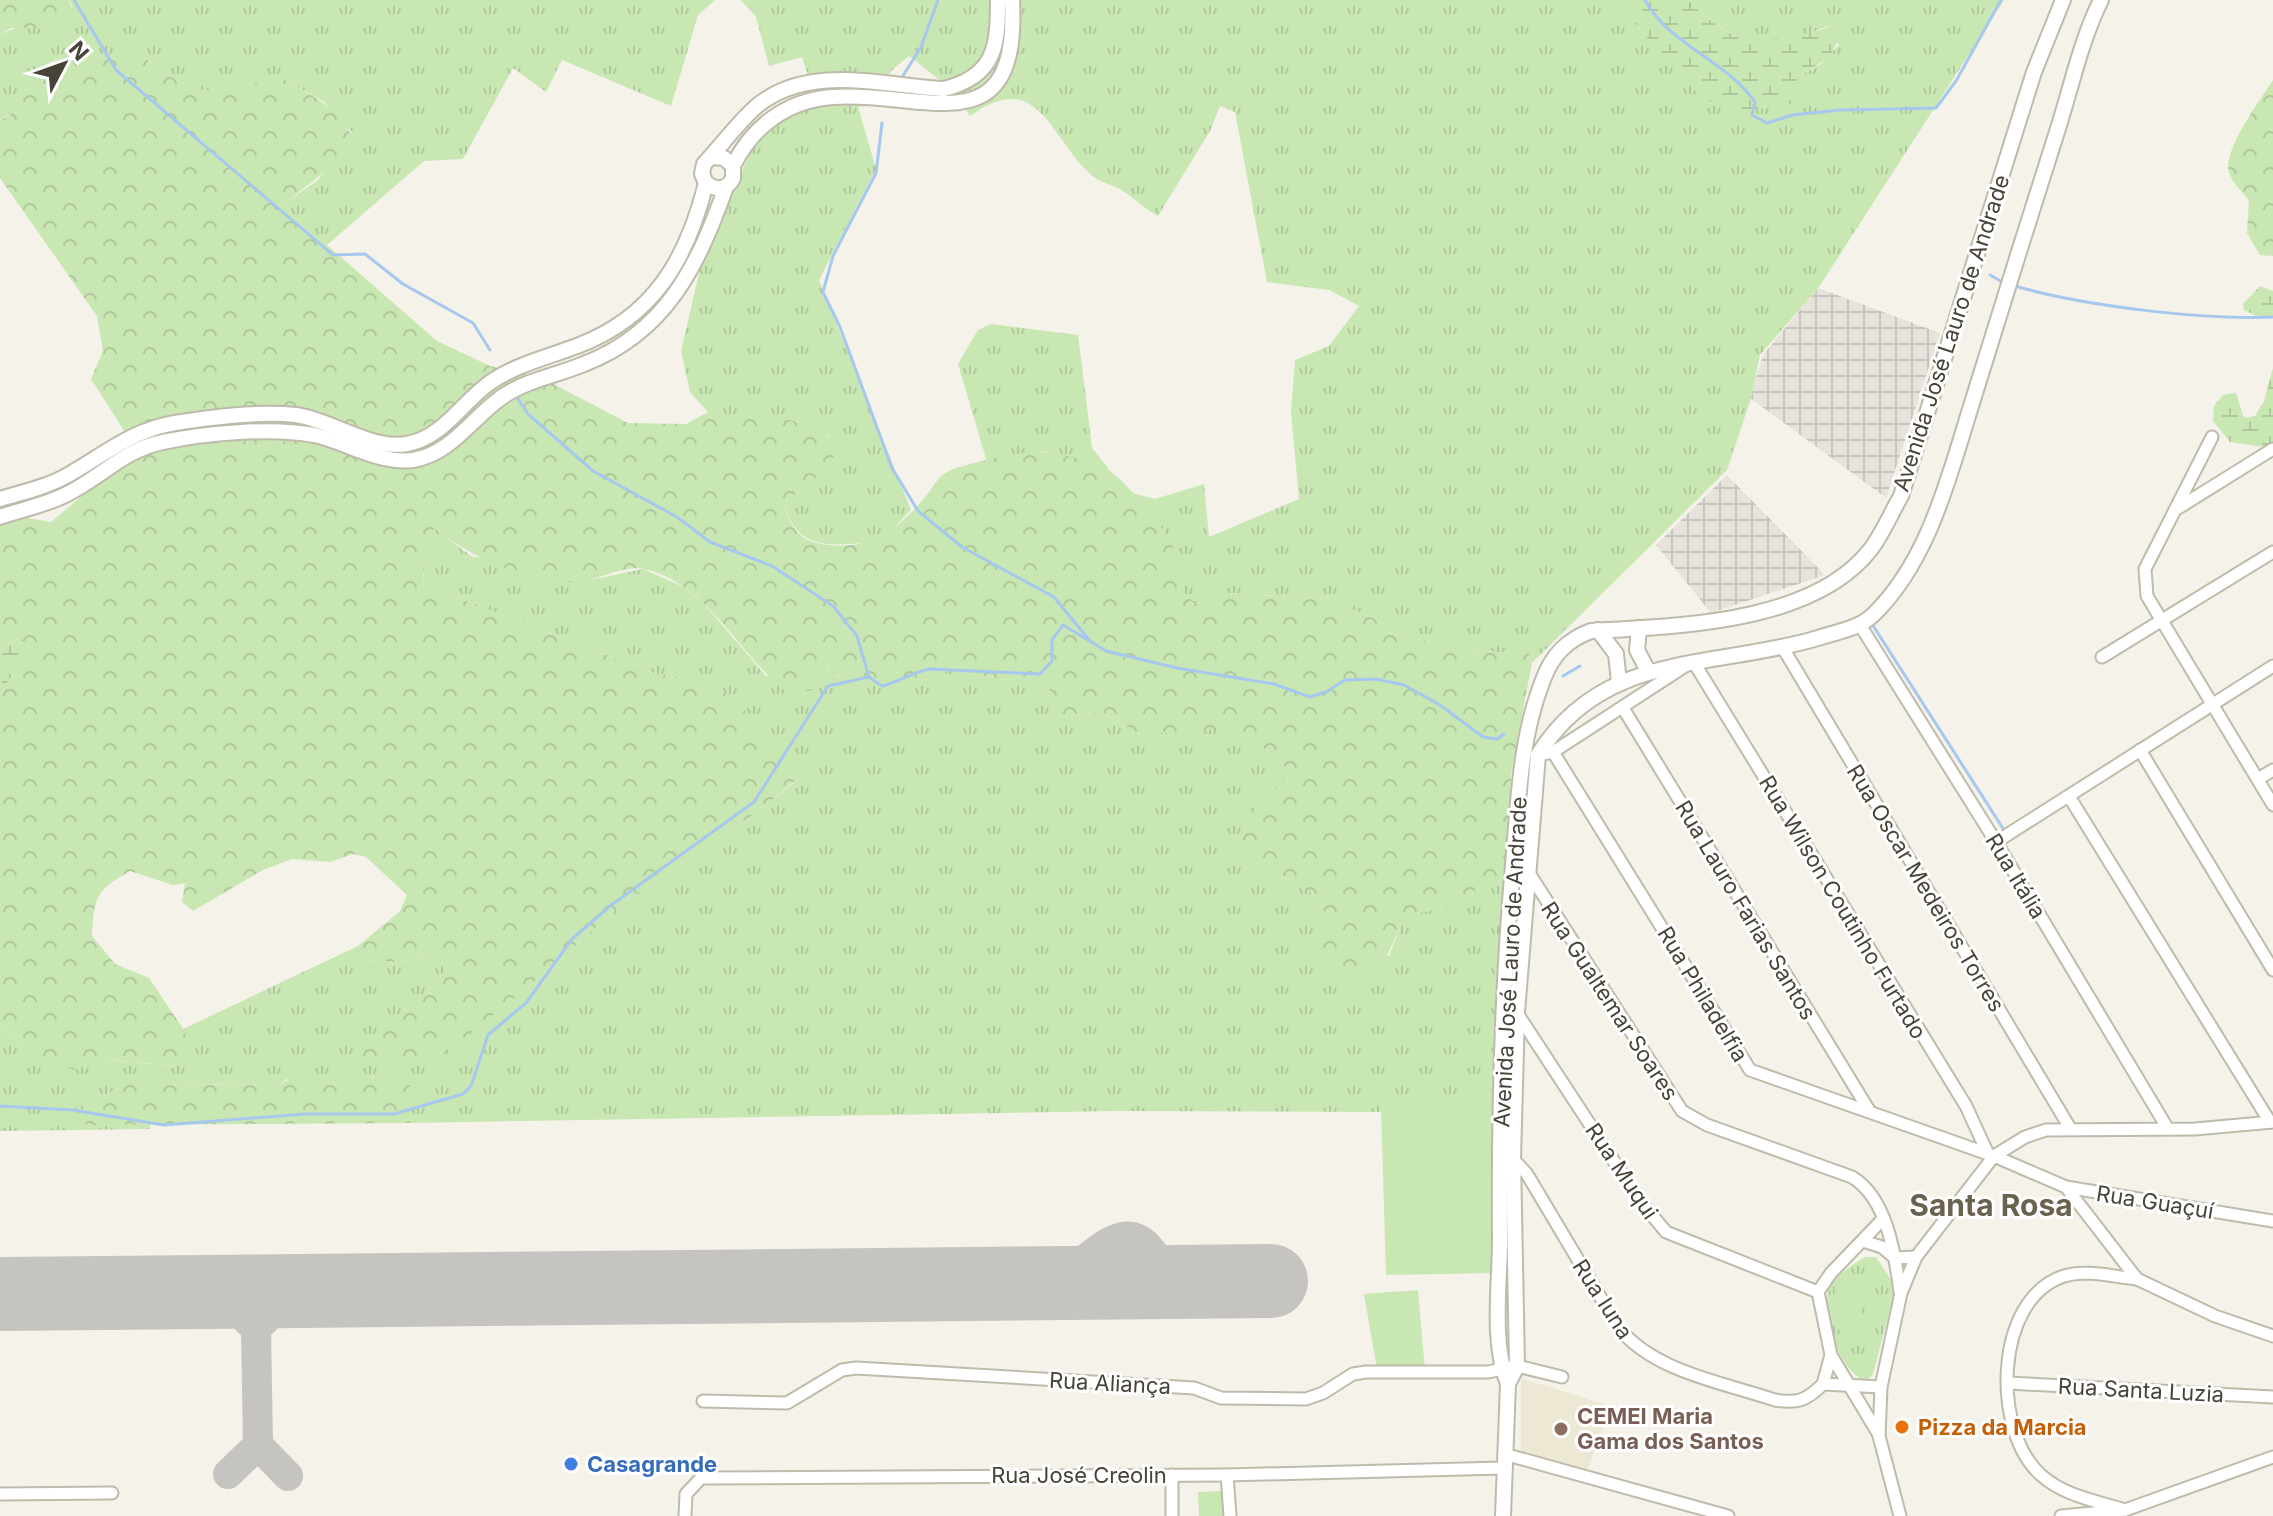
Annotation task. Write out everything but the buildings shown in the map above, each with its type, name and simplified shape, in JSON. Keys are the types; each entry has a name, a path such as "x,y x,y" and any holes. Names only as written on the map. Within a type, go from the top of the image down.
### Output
{"street":[{"path":"0,499 66,477 127,437 178,422 296,415 370,438 404,444 428,437 489,383 524,365 581,345 643,304 674,271 686,249 706,183 702,169 757,106 792,87 852,80 944,89 962,84 983,71 994,50 998,0"},
{"path":"0,517 67,494 128,453 165,441 235,434 287,433 314,435 380,457 411,460 430,456 445,448 474,419 514,389 585,364 655,318 671,302 693,268 726,187 733,178 733,166 764,123 794,105 833,97 957,105 983,94 1002,74 1010,56 1012,0"},
{"name":"Avenida José Lauro de Andrade","path":"1508,1384 1502,1369 1500,1153 1507,930 1520,772 1544,676 1563,645 1576,637 1598,630 1704,623 1756,615 1827,584 1870,549 1901,496 2034,72 2063,0"},
{"name":"Avenida José Lauro de Andrade","path":"1866,621 1912,566 1950,474 2101,0"},
{"path":"712,157 724,158 733,166"},
{"path":"706,183 712,187 726,187"},
{"path":"2212,437 2145,569 2147,596 2273,805"},
{"path":"2174,511 2273,449"},
{"path":"2102,657 2273,552"},
{"path":"1545,754 1550,735 1578,710 1619,682 1648,671 1693,661 1783,648 1866,621"},
{"name":"Rua Itália","path":"1866,621 2168,1129"},
{"path":"1639,628 1637,650 1648,671"},
{"path":"1598,630 1616,654 1619,682"},
{"name":"Rua Oscar Medeiros Torres","path":"1783,648 2070,1128"},
{"path":"1545,754 1623,708 1693,661"},
{"name":"Rua Wilson Coutinho Furtado","path":"1693,661 1966,1106 1991,1155"},
{"path":"1996,842 2070,798 2213,701 2273,666"},
{"name":"Rua Lauro Farias Santos","path":"1623,708 1870,1112"},
{"path":"2140,750 2273,970"},
{"name":"Avenida José Lauro de Andrade","path":"1503,1516 1508,1384 1517,1366 1513,1159 1517,1012 1526,870 1545,754"},
{"name":"Rua Philadelfia","path":"1545,754 1750,1070 1991,1155"},
{"path":"2258,779 2273,770"},
{"path":"1879,1436 1881,1387 1901,1293 1916,1257 1991,1155 2025,1137 2070,1128 2168,1129 2271,1122 2070,798"},
{"name":"Rua Gualtemar Soares","path":"1526,870 1682,1111 1707,1125 1852,1177 1870,1192 1895,1258 1901,1293"},
{"name":"Rua Muqui","path":"1517,1012 1638,1198 1666,1232 1818,1292"},
{"name":"Rua Guaçuí","path":"1991,1155 2066,1187 2273,1221"},
{"name":"Rua Iuna","path":"1513,1159 1527,1174 1618,1327 1633,1346 1662,1362 1775,1400 1793,1403 1809,1398 1823,1384"},
{"path":"2066,1187 2137,1279"},
{"path":"1882,1220 1831,1273 1818,1292 1831,1355 1852,1385 1879,1436 1900,1516"},
{"path":"1863,1241 1882,1247 1895,1258 1916,1257"},
{"path":"2125,1510 2068,1493 2042,1476 2014,1439 2008,1383 2014,1329 2026,1304 2044,1286 2065,1275 2137,1279 2215,1316 2273,1336"},
{"path":"1831,1355 1823,1384 1881,1387"},
{"path":"1517,1366 1562,1377"},
{"name":"Rua Aliança","path":"703,1401 787,1403 829,1376 856,1368 1194,1388 1221,1398 1260,1399 1315,1397 1353,1374 1366,1372 1488,1372 1517,1366"},
{"name":"Rua Santa Luzia","path":"2008,1383 2273,1397"},
{"path":"2061,1516 2125,1510 2273,1457"},
{"name":"Rua José Creolin","path":"685,1516 686,1494 701,1478 1227,1475 1503,1461 1728,1516"},
{"path":"1172,1475 1172,1516"},
{"path":"1227,1475 1230,1516"},
{"path":"0,1494 112,1493"}],"shaded area":[{"path":"1818,288 1940,333 1886,498 1750,398 1763,355"},
{"path":"1727,475 1825,575 1711,613 1656,545"},
{"name":"CEMEI Maria Gama dos Santos","path":"1521,1378 1610,1406 1588,1469 1521,1452"}],"green space":[{"path":"0,0 69,0 74,14 61,29 11,28 0,34"},
{"path":"69,0 715,0 698,15 671,106 562,60 546,92 513,68 463,159 424,161 327,245 282,213 285,203 318,180 352,132 324,102 276,75 236,89 205,90 175,79 141,55 112,60 76,50 47,64 15,111 0,120 0,34 73,7"},
{"path":"741,0 1624,0 1640,30 1658,50 1797,77 1821,64 1839,45 1828,26 1788,39 1753,40 1721,28 1690,0 2004,0 1819,287 1760,355 1752,395 1727,470 1532,663 1530,654 1466,650 1390,633 1385,623 1327,599 1231,593 1192,601 1178,587 1173,546 1132,493 1155,499 1204,484 1209,537 1299,499 1291,412 1295,360 1329,346 1359,306 1329,290 1267,282 1235,112 1220,106 1210,131 1158,216 1123,191 1090,174 1040,112 1027,103 1011,99 993,103 970,116 954,91 909,56 891,72 883,82 876,105 858,107 876,169 819,280 911,510 888,533 869,543 826,544 800,533 788,515 785,503 819,475 830,436 768,417 729,421 708,412 690,392 681,351 701,265 757,137 794,111 818,106 802,57 769,66 756,17"},
{"path":"1624,0 1690,0 1717,26 1743,38 1772,39 1835,27 1839,27 1841,36 1829,58 1797,77 1795,103 1733,110 1706,99 1679,74 1640,29"},
{"path":"76,50 112,60 141,55 175,79 205,90 236,89 276,74 324,104 344,123 355,148 285,203 282,213 327,245 437,341 490,366 542,378 628,423 686,424 708,412 733,419 787,419 832,438 838,444 830,466 785,503 795,529 810,541 834,546 879,537 904,520 946,472 985,460 1046,452 1105,468 1132,491 1169,538 1180,586 1192,601 1230,593 1327,599 1385,623 1390,633 1466,650 1530,654 1532,663 1511,774 1507,884 1480,886 1456,903 1406,916 1379,972 1348,977 1327,962 1322,940 1324,902 1295,881 1245,867 1236,851 1261,796 1287,784 1288,771 1275,755 1242,735 1238,722 1230,728 1141,735 1102,712 1053,718 1048,673 1006,680 953,671 904,686 842,678 827,669 812,690 789,694 771,679 705,605 667,577 636,568 584,581 544,580 504,569 468,551 434,528 426,545 423,584 653,673 714,684 751,716 796,780 757,812 628,899 520,994 428,1066 352,1066 373,1035 429,991 446,969 428,956 400,962 358,960 358,946 400,911 407,895 366,857 353,854 330,862 292,859 263,870 193,911 182,902 185,883 173,885 130,871 110,884 99,896 92,936 115,964 149,978 186,1033 178,1066 99,1059 75,1070 29,1053 0,1024 0,694 24,656 19,638 0,650 0,523 22,517 51,522 114,469 139,454 91,379 103,351 97,316 0,178 0,120 17,107 49,66"},
{"path":"2273,80 2273,256 2260,255 2247,233 2249,200 2231,178 2228,165 2236,140"},
{"path":"2260,286 2273,291 2273,318 2244,310 2243,304"},
{"path":"991,324 1078,335 1092,448 1109,469 1044,451 987,462 958,364 978,330"},
{"path":"2273,368 2273,445 2263,447 2230,442 2213,421 2214,406 2223,395 2236,393 2244,418 2255,416 2264,401"},
{"path":"434,528 471,556 590,580 643,569 684,587 705,605 765,675 812,690 826,669 842,678 904,686 953,671 1006,680 1049,673 1053,718 1102,712 1141,735 1238,721 1242,735 1275,755 1288,771 1287,784 1261,797 1236,851 1245,867 1295,881 1324,902 1326,916 1322,938 1389,956 1405,916 1455,903 1480,886 1507,884 1498,1106 1381,1112 1114,1111 410,1123 411,1113 404,1104 407,1097 374,1076 331,1085 287,1079 280,1084 126,1085 88,1103 90,1125 150,1124 150,1129 0,1131 0,1024 29,1053 177,1066 186,1033 183,1029 358,946 359,960 400,962 429,956 446,969 429,991 407,1011 520,994 628,899 757,812 796,781 714,684 653,673 423,584 426,545"},
{"path":"19,638 26,641 24,656 0,694 0,650"},
{"path":"301,1074 331,1085 367,1076 405,1080 410,1086 405,1104 411,1113 410,1123 90,1125 79,1122 75,1116 88,1103 126,1085 280,1084"},
{"path":"1494,1105 1498,1273 1386,1275 1381,1107"},
{"path":"1865,1257 1876,1257 1893,1283 1893,1298 1873,1374 1867,1381 1857,1376 1841,1356 1829,1328 1826,1301 1836,1279"},
{"path":"1860,1284 1863,1326 1839,1330 1834,1285"},
{"path":"1418,1290 1425,1370 1377,1369 1364,1294"},
{"path":"1224,1491 1224,1516 1199,1516 1198,1492"}],"waterway":[{"path":"74,0 116,70 333,255 365,254 403,284 473,323 490,350"},
{"path":"901,79 921,47 938,0"},
{"path":"1645,0 1668,29 1743,87 1755,102 1752,115 1767,123 1793,115 1840,110 1936,108 1956,81 2001,0"},
{"path":"882,123 876,173 833,256 823,292 840,327 892,468 918,511 962,547 1054,597 1090,641"},
{"path":"1990,275 2004,283"},
{"path":"2015,286 2074,300 2143,310 2273,317"},
{"path":"518,399 528,414 593,471 677,517 710,542 772,566 833,606 857,636 869,677 882,686 930,669 1040,674 1052,661 1052,640 1063,625 1106,651 1177,668 1274,684 1310,697 1326,692 1345,680 1376,679 1404,685 1440,705 1483,737 1497,739 1504,734"},
{"path":"1872,624 2004,830"},
{"path":"1563,676 1580,666"},
{"path":"0,1106 72,1110 164,1125 305,1114 394,1114 463,1094 471,1086 488,1035 526,1003 572,939 610,906 754,802 828,686 869,677"}],"taxiway":[{"path":"1016,1283 1065,1273 1106,1244 1128,1237 1139,1240 1150,1249 1162,1268 1164,1282"},
{"path":"288,1476 258,1445 256,1329 282,1303 319,1291"},
{"path":"193,1292 230,1304 256,1329"},
{"path":"228,1474 258,1445"}],"runway":[{"path":"0,1294 1271,1281"}],"place":[{"name":"Pizza da Marcia","path":"1902,1427"},
{"name":"CEMEI Maria Gama dos Santos","path":"1561,1429"},
{"name":"Casagrande","path":"571,1464"}],"district":[{"name":"Santa Rosa","path":"1991,1205"}]}
